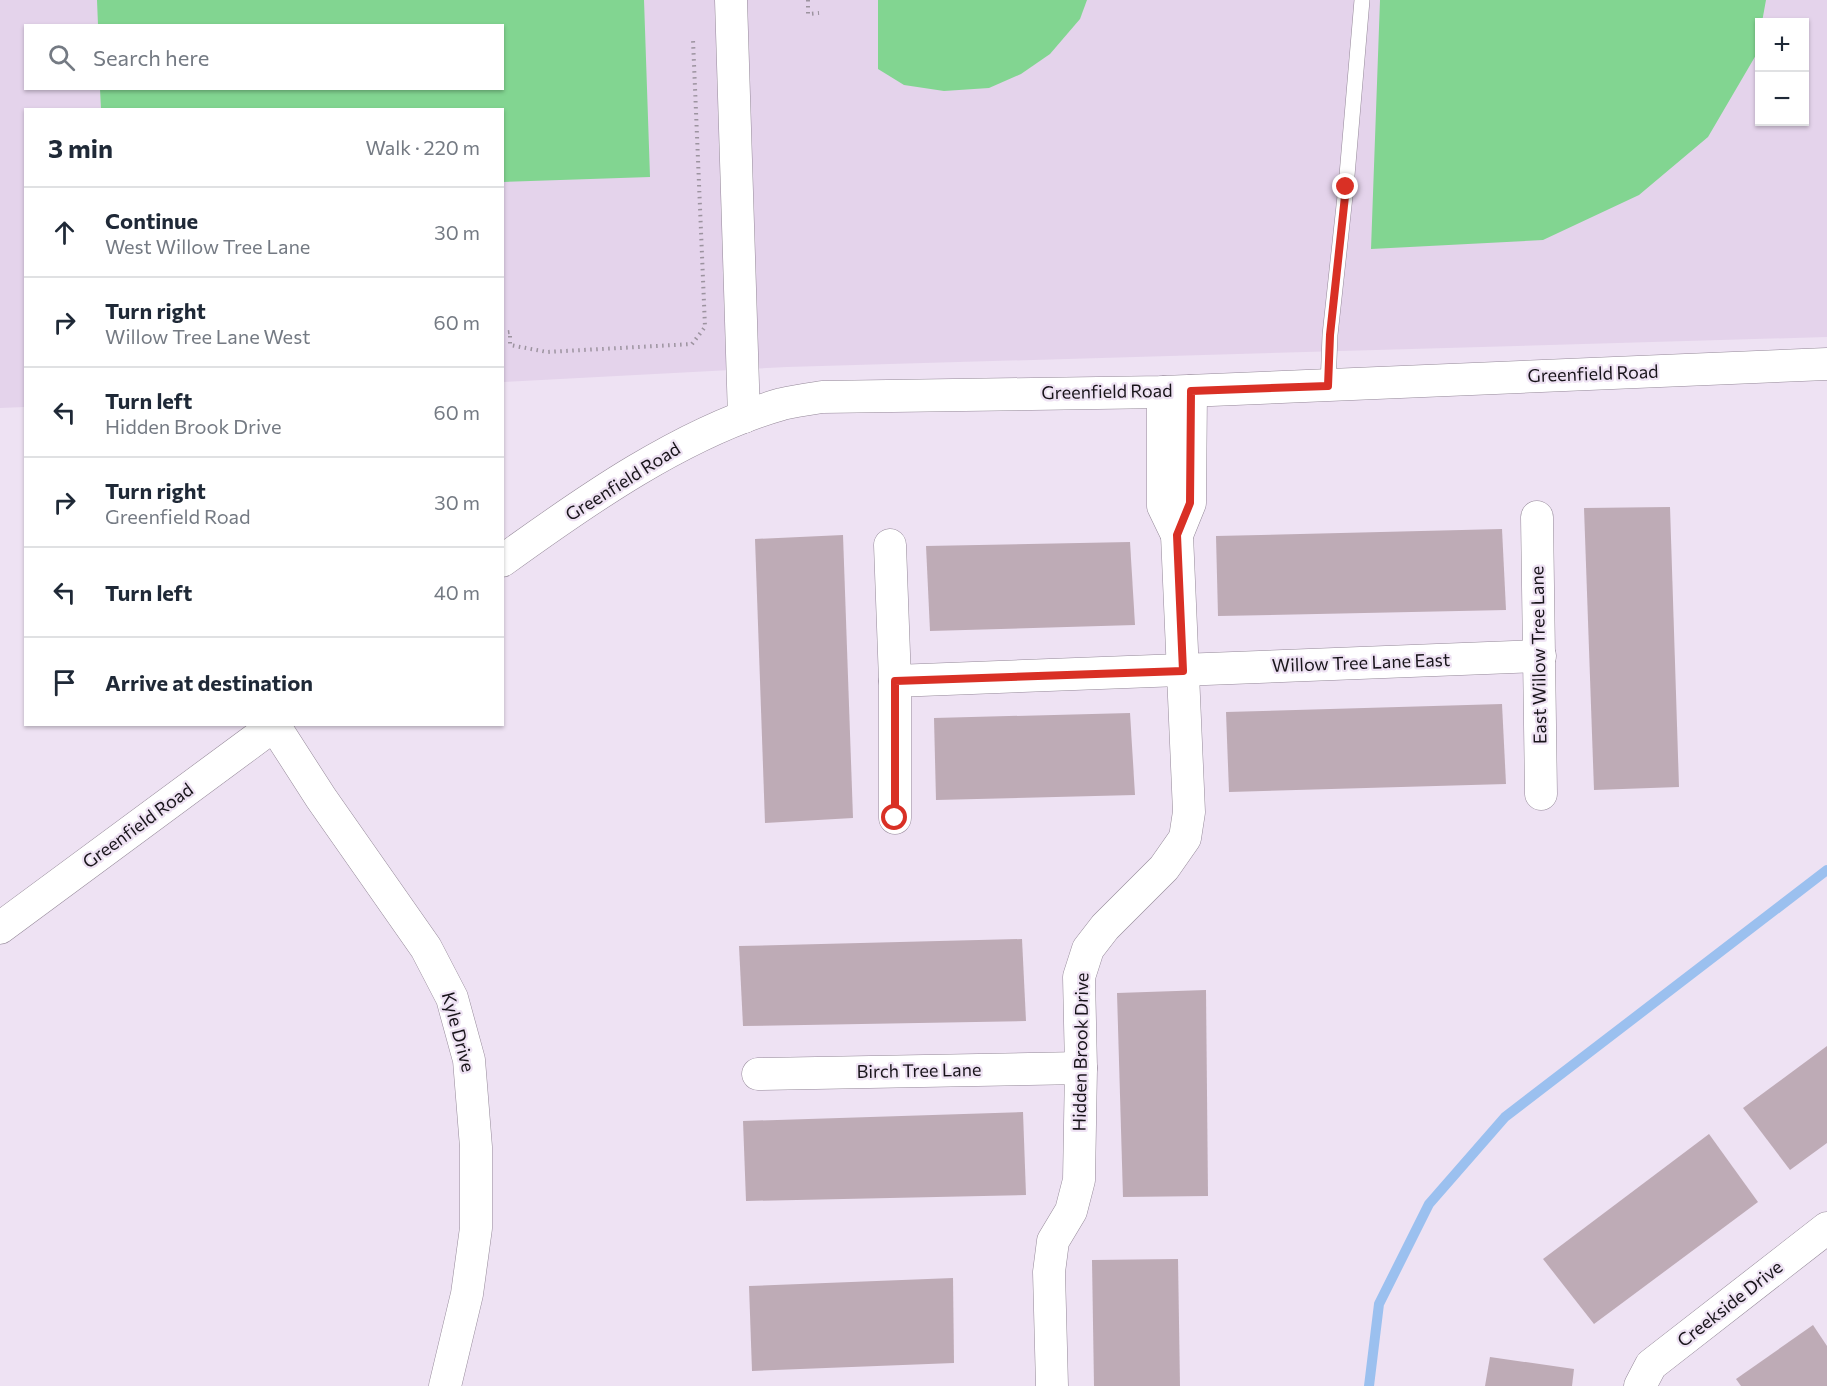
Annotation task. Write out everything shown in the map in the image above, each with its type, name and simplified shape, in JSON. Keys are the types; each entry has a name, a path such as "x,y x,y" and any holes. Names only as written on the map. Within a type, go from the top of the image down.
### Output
{"street":[{"path":"731,0 744,417"},
{"name":"Greenfield Road","path":"504,560 602,493 662,456 716,428 783,404 822,397 1177,391 1827,364"},
{"name":"Hidden Brook Drive","path":"1052,1386 1049,1272 1053,1241 1071,1211 1079,1180 1081,1068 1079,977 1088,949 1105,927 1164,868 1185,838 1188,812 1177,535 1163,506 1177,391"},
{"name":"East Willow Tree Lane","path":"1537,517 1541,794"},
{"path":"890,545 895,681 895,818"},
{"name":"Willow Tree Lane East","path":"895,681 1540,656"},
{"name":"Greenfield Road","path":"0,928 274,726"},
{"name":"Kyle Drive","path":"276,726 321,798 426,948 452,998 469,1060 476,1147 476,1228 467,1294 445,1386"},
{"name":"Birch Tree Lane","path":"758,1074 1081,1068"},
{"name":"Creekside Drive","path":"1652,1379 1827,1228"}],"lane":[{"path":"1328,386 1330,335 1346,187 1362,0"}],"path":[{"path":"808,0 808,14 819,13"},
{"path":"504,333 510,333 510,345 547,352 692,344 705,327 693,40"}],"shaded area":[{"path":"0,0 1827,0 1827,337 787,367 504,382 504,108 24,108 24,407 0,408"}],"green space":[{"path":"97,0 644,0 650,177 504,182 504,108 101,108 100,90 504,90 504,24 98,24"},
{"path":"878,0 1087,0 1080,19 1050,54 1021,74 989,88 944,91 904,85 878,69"},
{"path":"1380,0 1766,0 1763,18 1755,18 1755,57 1708,137 1639,195 1543,240 1371,249"}],"building":[{"path":"1670,507 1679,787 1594,790 1584,508"},
{"path":"1502,529 1506,610 1218,616 1216,536"},
{"path":"843,535 853,818 765,823 755,539"},
{"path":"1130,542 1135,625 930,631 926,546"},
{"path":"1502,704 1506,784 1229,792 1226,712"},
{"path":"1130,713 1135,795 936,800 934,718"},
{"path":"1022,939 1026,1021 743,1026 739,946"},
{"path":"1206,990 1208,1196 1123,1197 1117,993"},
{"path":"1827,1046 1827,1143 1790,1170 1743,1108"},
{"path":"1023,1112 1026,1195 746,1201 743,1121"},
{"path":"1709,1134 1758,1202 1594,1324 1543,1259"},
{"path":"1178,1259 1180,1386 1094,1386 1092,1260"},
{"path":"953,1278 954,1363 752,1371 749,1286"},
{"path":"1813,1325 1827,1346 1827,1386 1741,1386 1736,1379"},
{"path":"1490,1357 1574,1369 1572,1386 1485,1386"}],"waterway":[{"path":"1369,1386 1379,1304 1429,1204 1505,1117 1827,870"}],"route":[{"path":"895,818 895,681 1183,671 1177,535 1190,503 1191,391 1328,386 1330,335 1346,187"}]}
